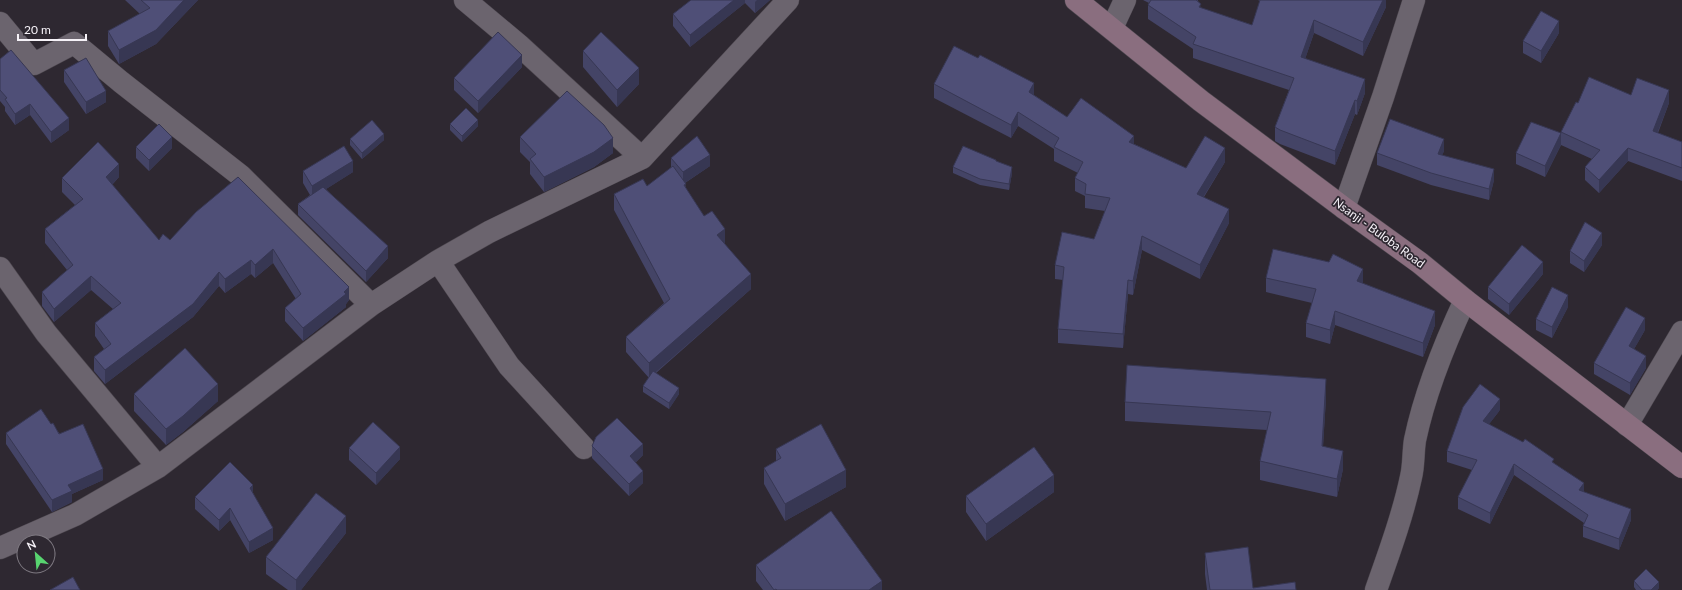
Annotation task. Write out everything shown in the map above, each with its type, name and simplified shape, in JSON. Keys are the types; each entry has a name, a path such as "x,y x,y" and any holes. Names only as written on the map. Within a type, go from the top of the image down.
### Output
{"main road":[{"name":"Nsanji - Buloba Road","path":"1076,0 1202,102 1420,263 1682,467"}],"street":[{"path":"465,0 520,46 642,158"},
{"path":"0,548 75,515 158,467 371,306 438,261 489,232 642,158 788,0"},
{"path":"1112,28 1125,0"},
{"path":"1344,208 1383,97 1414,0"},
{"path":"0,23 34,64 74,42 121,82 242,176 371,306"},
{"path":"438,261 509,366 584,448"},
{"path":"0,268 46,333 158,467"},
{"path":"1376,590 1397,530 1412,475 1415,441 1424,408 1445,344 1466,300"},
{"path":"1627,425 1682,332"}],"building":[{"path":"141,0 184,0 156,30 119,50 108,31 150,8"},
{"path":"691,0 734,0 690,35 673,14"},
{"path":"1151,0 1196,0 1201,4 1199,7 1252,25 1260,0 1383,0 1363,42 1314,20 1301,57 1365,79 1335,151 1275,127 1294,78 1193,44 1196,37 1148,5"},
{"path":"1541,11 1559,21 1541,51 1523,41"},
{"path":"498,32 522,55 478,101 454,78"},
{"path":"601,32 639,68 617,90 583,51"},
{"path":"954,46 978,58 980,55 1034,83 1029,92 1067,117 1081,98 1134,136 1129,142 1186,168 1205,136 1225,148 1197,194 1229,209 1200,265 1142,236 1133,281 1128,280 1123,334 1058,329 1064,267 1055,265 1062,232 1094,239 1110,198 1085,194 1086,184 1075,178 1083,162 1054,147 1059,138 1018,112 1011,125 934,84"},
{"path":"11,50 69,118 51,132 30,104 15,114 5,99 7,98 0,90 0,59"},
{"path":"86,58 106,91 86,102 64,70"},
{"path":"1589,77 1631,95 1637,78 1669,90 1653,131 1682,142 1682,168 1628,148 1599,180 1585,167 1600,150 1561,132 1576,102 1578,103"},
{"path":"567,91 604,125 613,138 594,152 544,177 530,159 536,154 520,137"},
{"path":"466,108 478,120 462,136 450,124"},
{"path":"1390,119 1444,139 1438,154 1494,169 1489,189 1431,173 1377,153"},
{"path":"372,120 384,134 362,153 350,139"},
{"path":"1531,122 1561,133 1545,166 1516,153"},
{"path":"159,124 172,137 149,160 136,147"},
{"path":"697,136 710,155 683,172 671,158"},
{"path":"98,142 119,164 106,177 159,240 163,234 170,240 196,212 238,177 349,287 344,292 346,294 303,328 285,308 301,294 273,249 255,265 251,260 225,279 219,272 193,304 105,370 94,357 111,344 95,323 121,303 91,276 54,309 42,292 73,265 45,229 83,199 62,178"},
{"path":"344,146 353,161 312,186 303,171"},
{"path":"963,146 1012,167 1009,184 980,179 953,167"},
{"path":"673,166 686,184 684,185 704,216 712,211 725,229 717,235 751,274 649,363 626,337 670,299 614,194 643,179 647,186"},
{"path":"323,187 388,246 366,271 298,204"},
{"path":"1585,222 1602,233 1584,261 1570,251"},
{"path":"1522,245 1543,262 1509,304 1488,287"},
{"path":"1273,249 1329,262 1333,254 1363,269 1357,281 1435,311 1423,343 1335,311 1330,330 1306,323 1316,289 1266,278"},
{"path":"1552,287 1568,295 1552,327 1536,319"},
{"path":"1626,307 1645,318 1629,346 1646,356 1630,383 1594,363"},
{"path":"185,348 218,384 183,416 166,429 134,394"},
{"path":"1127,365 1326,379 1322,446 1343,451 1337,479 1260,461 1271,412 1125,402"},
{"path":"653,371 679,388 669,403 643,386"},
{"path":"1480,384 1500,399 1483,421 1523,442 1525,439 1554,459 1552,462 1584,483 1579,490 1631,509 1619,539 1583,526 1588,515 1514,464 1490,513 1458,497 1477,460 1447,451 1463,407"},
{"path":"41,409 51,424 53,423 59,434 83,424 103,469 68,485 72,491 52,500 6,433"},
{"path":"617,418 643,444 630,456 643,471 629,484 592,446 596,437"},
{"path":"373,422 400,447 376,473 349,448"},
{"path":"821,424 846,470 785,504 764,468 781,458 776,449"},
{"path":"1034,447 1054,475 986,524 966,496"},
{"path":"230,462 253,485 250,488 273,528 249,542 230,508 219,520 195,497"},
{"path":"316,493 346,516 296,580 266,557"},
{"path":"831,511 882,581 869,590 774,590 756,565"},
{"path":"1248,547 1253,588 1295,582 1296,590 1210,590 1205,553"},
{"path":"1646,569 1659,582 1651,590 1642,590 1634,581"},
{"path":"73,577 80,590 50,590"}]}
